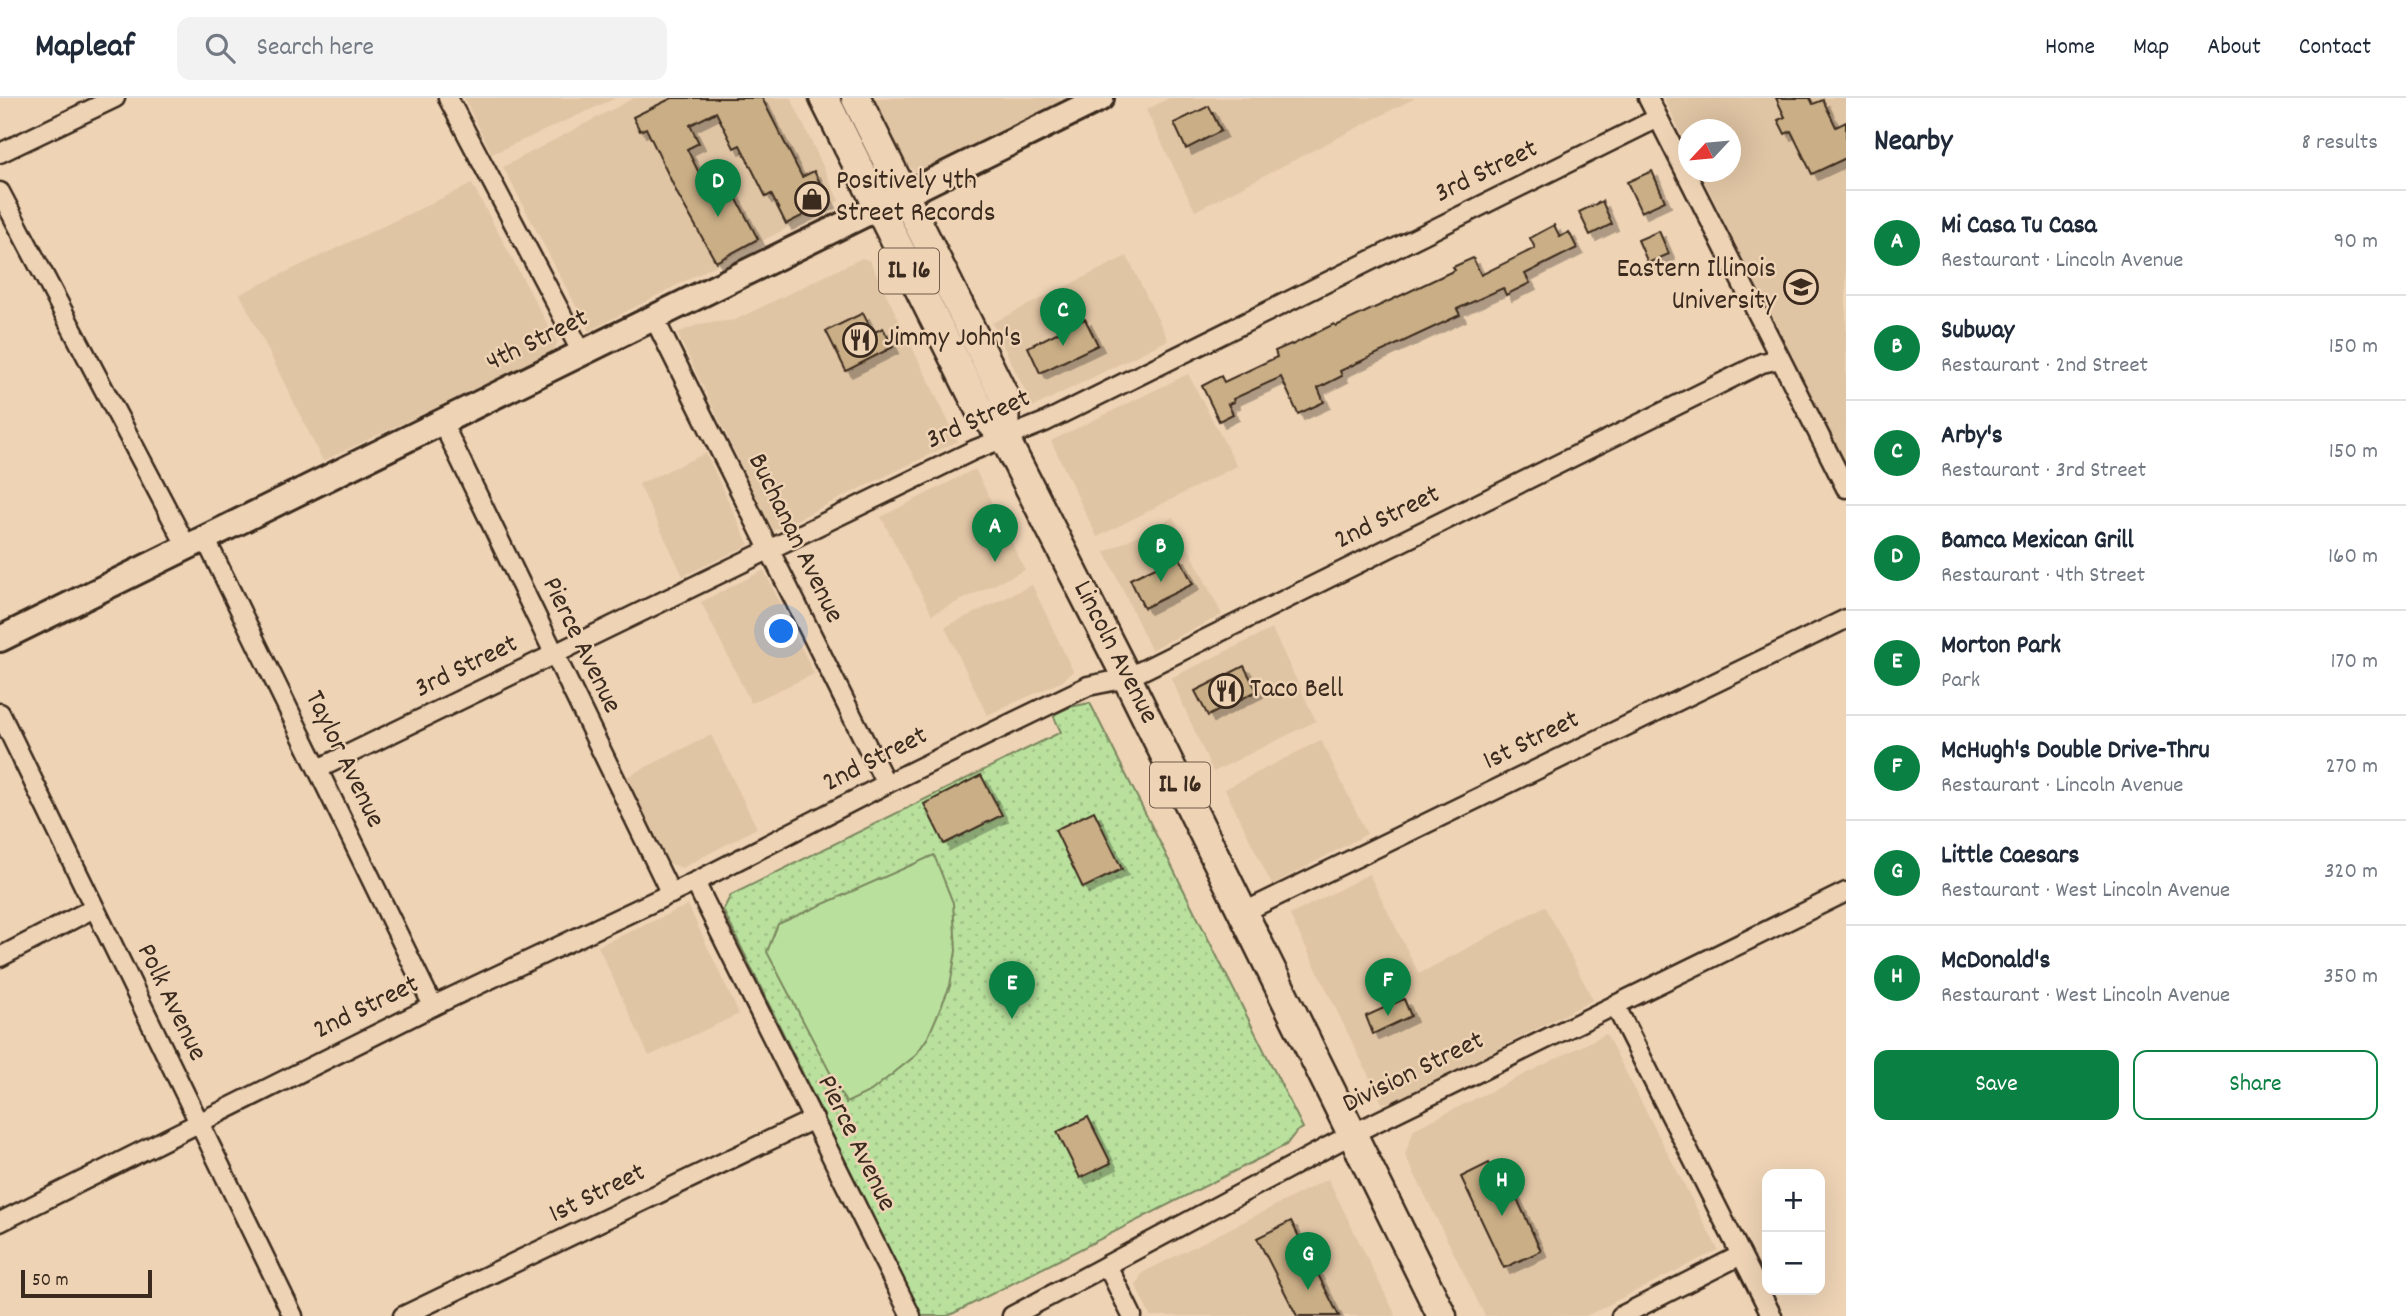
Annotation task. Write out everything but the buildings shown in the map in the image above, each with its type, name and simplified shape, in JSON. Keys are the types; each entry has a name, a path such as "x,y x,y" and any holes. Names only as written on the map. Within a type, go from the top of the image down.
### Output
{"main road":[{"name":"Lincoln Avenue","path":"824,98 980,410 1004,437 1352,1134"},
{"name":"Lincoln Avenue","path":"856,98 1005,398 1004,437"},
{"name":"IL 16","path":"1352,1134 1442,1316"}],"street":[{"path":"0,153 115,98"},
{"path":"448,98 582,353"},
{"name":"4th Street","path":"0,639 1101,98"},
{"path":"1648,98 1846,488"},
{"name":"3rd Street","path":"318,769 769,549 1004,437 1045,422 1658,118"},
{"name":"Taylor Avenue","path":"0,192 196,542 318,769 433,1006"},
{"name":"Buchanan Avenue","path":"654,318 886,784"},
{"name":"2nd Street","path":"0,1222 198,1121 671,894 886,784 1088,686 1126,678 1762,363 1780,359"},
{"name":"Pierce Avenue","path":"442,422 671,894"},
{"name":"1st Street","path":"1242,913 1846,619"},
{"name":"Polk Avenue","path":"0,713 293,1316"},
{"name":"Pierce Avenue","path":"695,882 911,1316"},
{"name":"Division Street","path":"1012,1316 1352,1134 1846,892"},
{"path":"0,957 94,908"},
{"path":"1615,1005 1772,1316"},
{"name":"1st Street","path":"403,1316 814,1119"},
{"path":"1621,1316 1741,1255"},
{"path":"1107,1265 1132,1316"}],"shaded area":[{"path":"464,98 616,98 492,154"},
{"path":"634,98 791,98 839,201 589,331 503,167"},
{"path":"864,98 1081,98 920,174 894,157"},
{"path":"1169,98 1415,98 1195,211 1146,110"},
{"name":"Eastern Illinois University","path":"1664,98 1846,98 1846,471 1705,182 1741,182 1741,119 1678,119 1678,127"},
{"path":"472,184 557,342 554,351 323,461 240,294"},
{"path":"1127,256 1168,340 1033,407 992,323"},
{"path":"862,258 870,261 958,441 773,531 677,333 700,324 735,320"},
{"path":"1188,374 1237,466 1097,537 1051,441"},
{"path":"706,453 749,545 683,576 639,484"},
{"path":"975,469 1025,570 932,614 881,517"},
{"path":"1173,517 1222,615 1151,650 1105,552"},
{"path":"764,570 814,674 751,703 701,602"},
{"path":"1032,585 1073,671 1063,681 987,715 945,627"},
{"path":"1272,629 1316,721 1213,772 1171,678"},
{"path":"711,735 757,828 682,868 669,863 626,777"},
{"path":"1321,740 1367,834 1272,885 1225,789"},
{"path":"1369,874 1419,974 1545,906 1593,1000 1394,1102 1382,1103 1290,915"},
{"path":"688,905 739,1014 649,1056 598,946"},
{"path":"1606,1034 1718,1250 1586,1316 1485,1316 1405,1155 1414,1129"},
{"path":"1328,1179 1396,1316 1150,1316 1136,1286 1142,1273"}],"green space":[{"path":"1090,703 1303,1128 1296,1132 1286,1145 948,1316 921,1316 723,910 731,895 1061,732 1055,714 1070,707"},
{"path":"934,855 953,903 956,951 950,986 928,1037 915,1056 871,1091 846,1103 767,952 778,924"}],"place":[{"name":"Positively 4th Street Records","path":"812,199"},
{"name":"Bamca Mexican Grill","path":"718,217"},
{"name":"Eastern Illinois University","path":"1801,287"},
{"name":"Jimmy John's","path":"860,340"},
{"name":"Arby's","path":"1063,346"},
{"name":"Mi Casa Tu Casa","path":"995,562"},
{"name":"Subway","path":"1161,582"},
{"name":"Taco Bell","path":"1226,691"},
{"name":"McHugh's Double Drive-Thru","path":"1388,1016"},
{"name":"Morton Park","path":"1012,1019"},
{"name":"McDonald's","path":"1502,1216"},
{"name":"Little Caesars","path":"1308,1290"}]}
